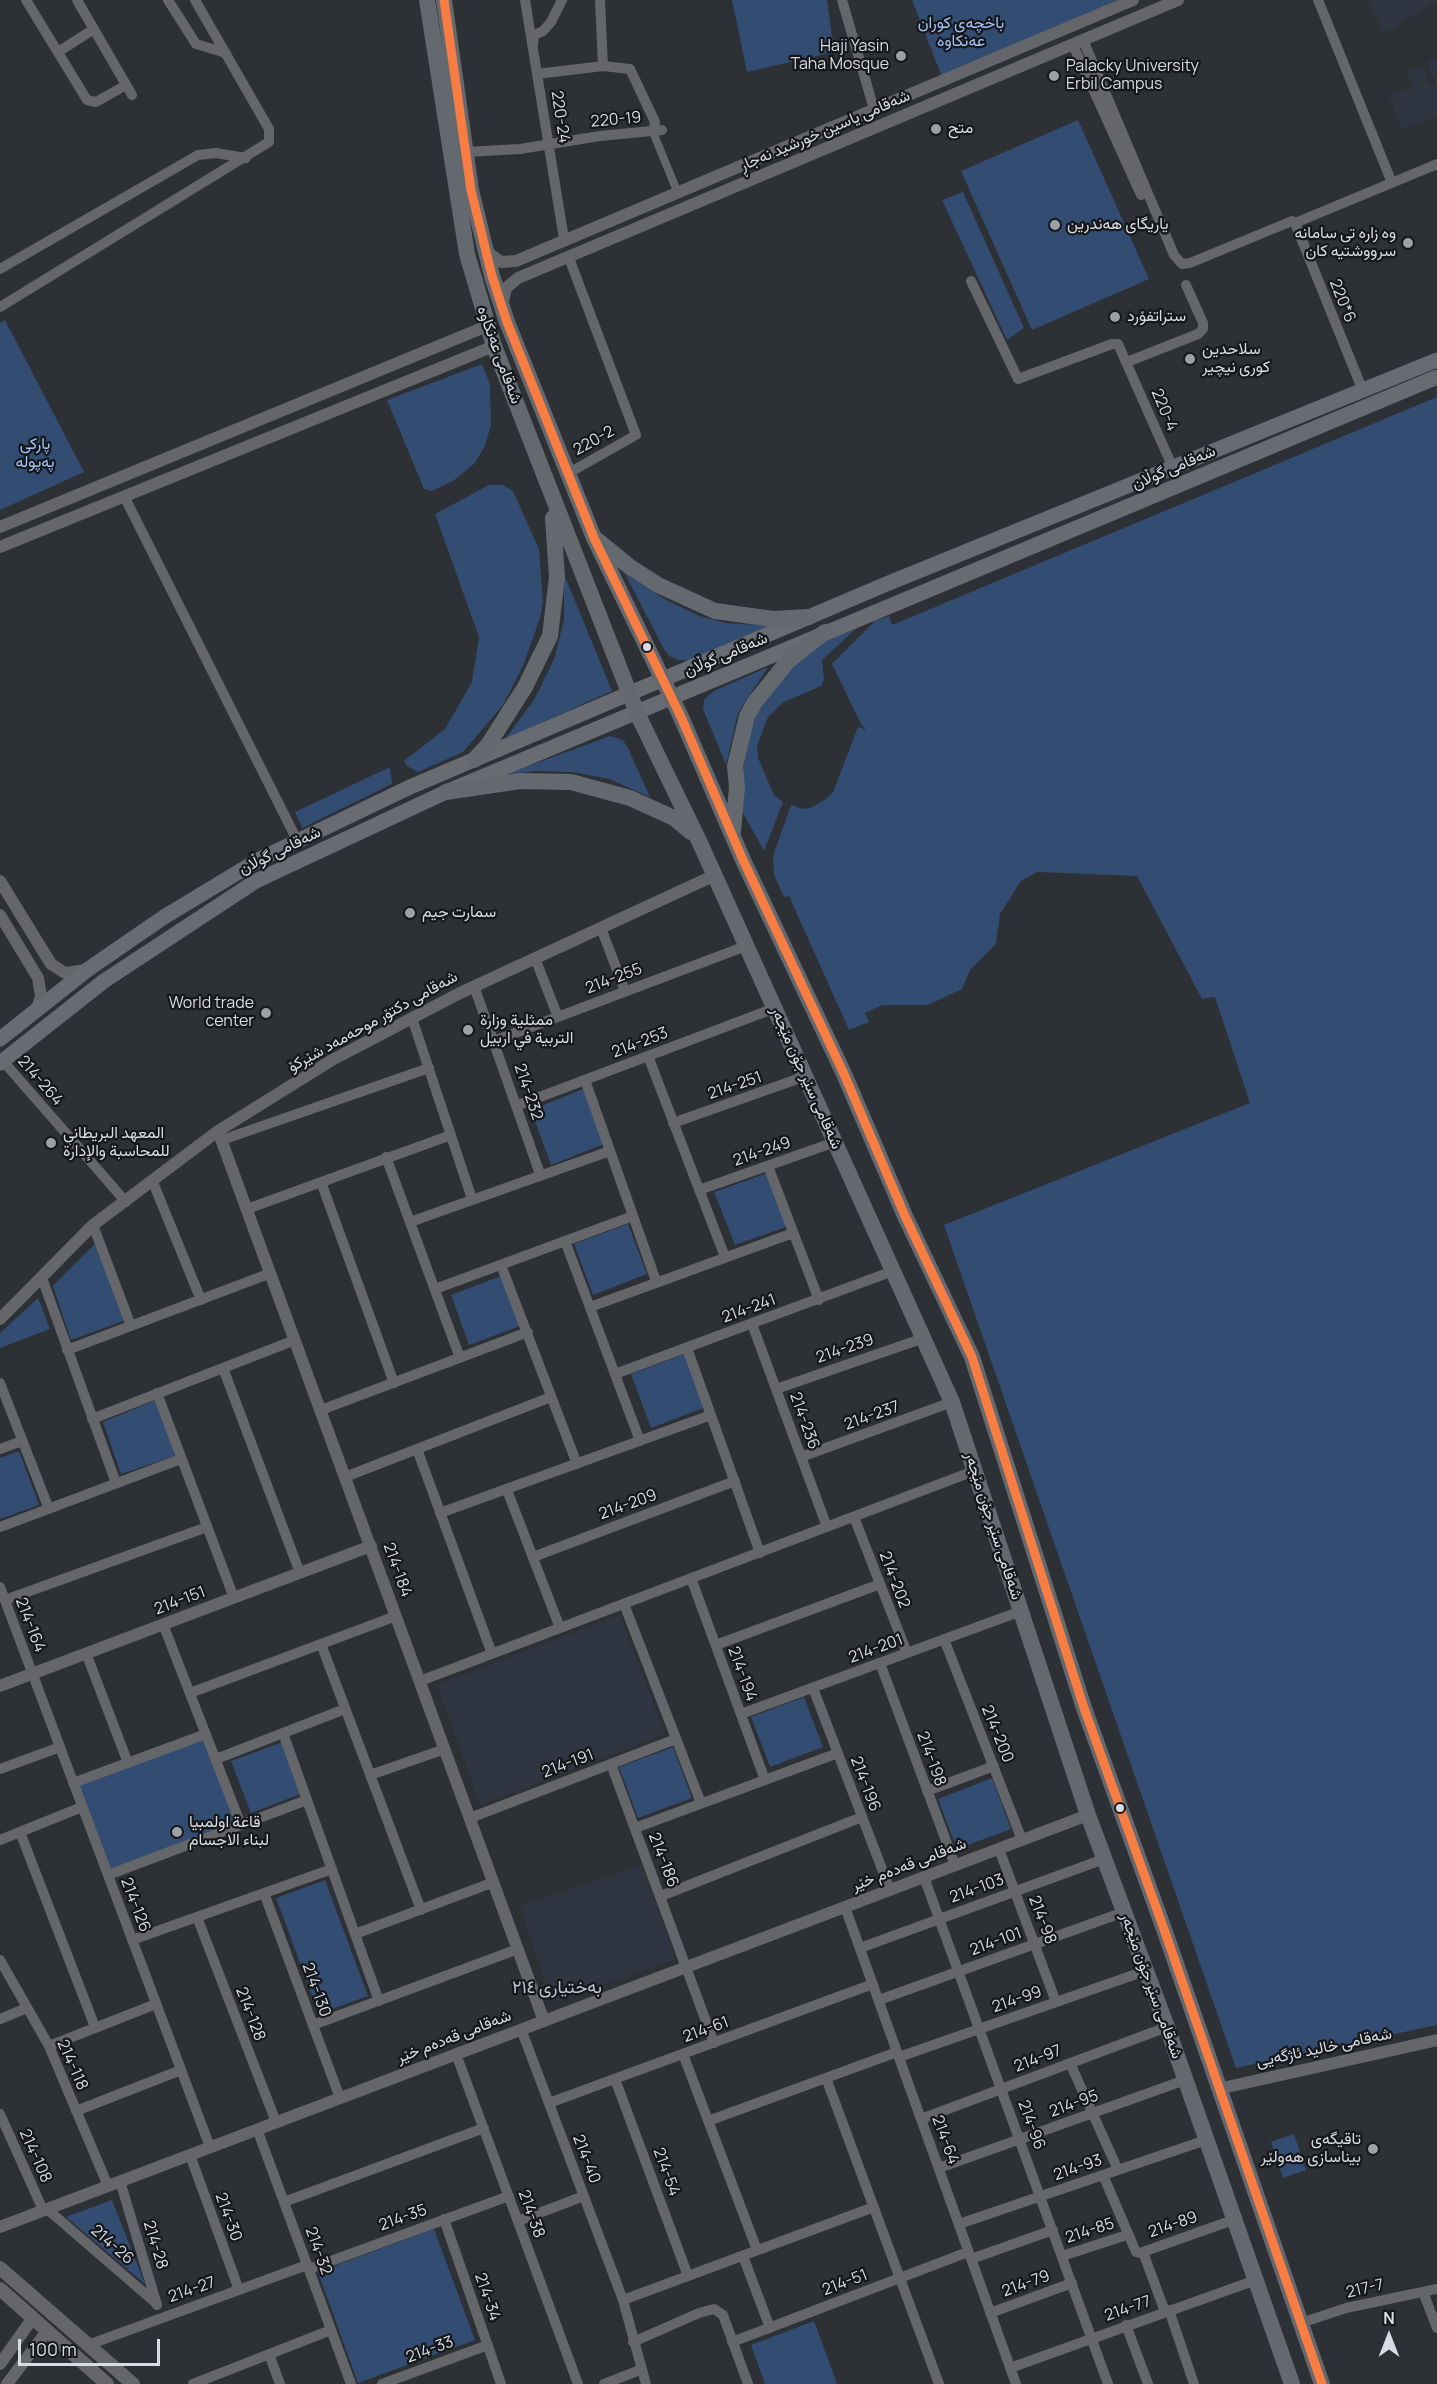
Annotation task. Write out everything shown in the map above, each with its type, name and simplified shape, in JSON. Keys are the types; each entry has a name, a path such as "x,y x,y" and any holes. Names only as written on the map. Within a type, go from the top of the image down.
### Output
{"highway":[{"name":"شەقامی عەنکاوە","path":"427,0 455,193 467,254 487,326 629,694"},
{"name":"شەقامی عەنکاوە","path":"444,0 466,152 484,246 502,307 594,538 660,679"},
{"path":"474,760 488,745 525,687 550,636 557,577 550,494"},
{"path":"594,538 630,567 715,611 773,619 809,617"},
{"path":"732,834 737,787 735,766 747,716 755,702 788,662 825,632"},
{"name":"شەقامی سێر جۆن مێجەر","path":"660,679 972,1357 1084,1708 1196,2018 1218,2089 1322,2384"},
{"name":"شەقامی سێر جۆن مێجەر","path":"629,694 700,843 952,1402 1088,1815 1167,2027 1292,2384"},
{"path":"446,792 520,781 554,781 590,786 630,798 674,818 693,833 700,843"},
{"path":"1042,1675 1047,1683 1056,1685 1065,1683 1072,1671"},
{"path":"1056,1719 1057,1710 1067,1701 1076,1702 1084,1708"}],"main road":[{"name":"شەقامی گوڵان","path":"0,1039 87,970 164,917 242,870 410,787 809,617 1437,360"},
{"name":"شەقامی گوڵان","path":"1,1062 104,981 256,881 446,792 1437,377"},
{"path":"1145,480 1139,487 1141,494 1147,497 1153,496"},
{"path":"0,2268 133,2384"},
{"path":"0,2289 107,2384"}],"street":[{"path":"26,0 87,100 91,103 126,85"},
{"path":"77,0 132,95"},
{"path":"168,0 196,44 226,53"},
{"path":"0,306 269,142 269,129 195,0"},
{"name":"220-24","path":"525,0 564,239"},
{"path":"532,45 534,34 551,22 562,0"},
{"path":"600,0 603,66"},
{"path":"842,0 874,109"},
{"name":"شەقامی یاسین خورشید نەجاڕ","path":"484,246 492,257 501,261 510,262 521,258 1133,0"},
{"name":"شەقامی یاسین خورشید نەجاڕ","path":"502,307 506,288 513,281 1178,0"},
{"path":"1318,0 1392,183"},
{"path":"58,52 94,29"},
{"path":"1078,42 1173,265 1183,270 1193,269 1437,164"},
{"path":"537,74 603,66 630,69 655,122 675,186"},
{"name":"220-19","path":"466,152 549,145 600,136 658,131"},
{"path":"0,269 198,155 206,153 246,158"},
{"name":"220*6","path":"1294,224 1363,391"},
{"path":"521,258 518,269 528,275"},
{"name":"220-2","path":"567,474 636,435 569,258"},
{"path":"971,281 1018,379 1114,343 1119,346 1127,362 1198,334 1203,329 1203,323 1186,285"},
{"path":"0,526 487,326"},
{"path":"462,336 471,343 472,350 469,355"},
{"path":"0,547 494,346"},
{"name":"220-4","path":"1127,362 1173,468"},
{"path":"124,496 298,842"},
{"name":"شەقامی دکتۆر موحەمەد شێرکۆ","path":"0,1318 93,1225 152,1180 332,1060 474,986 713,876"},
{"path":"0,881 50,962 65,973 87,970"},
{"path":"0,915 33,969 41,989 37,1009"},
{"path":"601,928 625,992"},
{"name":"214-255","path":"494,1041 746,946"},
{"path":"535,958 558,1017"},
{"path":"33,969 43,973 48,969 50,962"},
{"name":"214-232","path":"474,986 540,1174"},
{"name":"214-253","path":"516,1106 775,1008"},
{"path":"412,1018 472,1199"},
{"path":"648,1056 725,1257"},
{"name":"214-264","path":"1,1062 126,1202"},
{"path":"220,1136 429,1068"},
{"name":"214-251","path":"673,1123 806,1076"},
{"path":"585,1080 656,1281"},
{"path":"247,1209 451,1135"},
{"name":"214-184","path":"220,1136 544,2020"},
{"name":"214-249","path":"699,1190 836,1142"},
{"path":"410,1222 610,1151"},
{"path":"386,1157 460,1358"},
{"path":"768,1166 819,1300"},
{"path":"152,1180 201,1300"},
{"path":"321,1182 394,1383"},
{"path":"435,1289 633,1216"},
{"path":"93,1225 131,1326"},
{"path":"590,1307 656,1281 793,1233"},
{"path":"565,1241 640,1441"},
{"path":"501,1265 577,1464"},
{"name":"214-241","path":"615,1374 893,1271"},
{"path":"67,1350 271,1273"},
{"path":"42,1278 116,1484"},
{"name":"214-236","path":"752,1324 827,1527"},
{"path":"321,1410 528,1332"},
{"name":"214-239","path":"776,1389 924,1338"},
{"path":"92,1419 295,1340"},
{"path":"687,1348 760,1553"},
{"path":"223,1368 300,1573"},
{"path":"0,1383 49,1509"},
{"path":"157,1393 234,1598"},
{"path":"345,1477 551,1397"},
{"name":"214-237","path":"801,1457 952,1402"},
{"path":"440,1513 711,1415"},
{"path":"0,1449 22,1441"},
{"path":"417,1449 492,1654"},
{"path":"0,1527 181,1459"},
{"path":"420,1681 974,1471"},
{"name":"214-209","path":"533,1557 735,1481"},
{"path":"507,1490 560,1628"},
{"name":"214-202","path":"854,1517 907,1653"},
{"path":"5,1600 207,1527"},
{"name":"214-151","path":"0,1686 371,1546"},
{"name":"214-194","path":"691,1578 765,1780"},
{"path":"716,1646 880,1584"},
{"name":"214-164","path":"0,1587 32,1674"},
{"path":"624,1604 701,1803"},
{"name":"214-201","path":"741,1714 1021,1611"},
{"path":"190,1693 396,1616"},
{"path":"163,1624 241,1825"},
{"name":"214-200","path":"944,1640 1022,1840"},
{"path":"321,1644 421,1910"},
{"path":"86,1653 129,1762"},
{"name":"214-198","path":"880,1663 955,1865"},
{"name":"214-126","path":"32,1674 210,2147"},
{"name":"214-196","path":"813,1688 890,1890"},
{"path":"216,1759 345,1709"},
{"path":"282,1733 379,2001"},
{"path":"73,1783 206,1734"},
{"name":"214-191","path":"470,1818 676,1739"},
{"path":"0,1769 60,1747"},
{"path":"370,1775 445,1749"},
{"path":"635,1828 838,1753"},
{"name":"214-186","path":"611,1764 714,2043"},
{"path":"927,1791 994,1766"},
{"path":"108,1875 307,1800"},
{"path":"0,1840 82,1807"},
{"name":"شەقامی قەدەم خێر","path":"0,2227 1088,1815"},
{"path":"661,1896 862,1817"},
{"path":"20,1832 94,2026"},
{"name":"214-98","path":"999,1849 1056,2002"},
{"name":"214-103","path":"860,1948 1104,1859"},
{"path":"132,1940 332,1869"},
{"name":"214-96","path":"924,1877 1108,2384"},
{"path":"355,1934 494,1882"},
{"name":"214-130","path":"264,1893 340,2098"},
{"name":"214-64","path":"845,1907 1016,2384"},
{"name":"214-101","path":"879,2000 1124,1912"},
{"name":"214-128","path":"197,1917 276,2122"},
{"path":"313,2025 518,1949"},
{"name":"214-118","path":"0,1960 49,2046 76,2111 114,2184"},
{"name":"214-99","path":"708,2121 826,2078 980,2029 1145,1971"},
{"name":"214-61","path":"549,2103 873,1984"},
{"path":"49,2046 94,2026 156,2004"},
{"path":"0,2019 27,2008"},
{"name":"214-97","path":"921,2119 1167,2027"},
{"name":"214-40","path":"521,2029 623,2300 645,2384"},
{"name":"شەقامی خالید ئاژگەیی","path":"1218,2089 1437,2040"},
{"name":"214-38","path":"456,2054 578,2384"},
{"path":"683,2054 757,2250"},
{"path":"1070,2063 1118,2170"},
{"path":"76,2111 181,2070"},
{"path":"826,2078 939,2384"},
{"name":"214-54","path":"615,2079 688,2276"},
{"name":"214-95","path":"939,2168 1185,2080"},
{"name":"214-108","path":"0,2114 45,2210"},
{"path":"284,2202 484,2128"},
{"name":"214-32","path":"257,2129 351,2384"},
{"name":"214-93","path":"959,2224 1206,2139"},
{"name":"214-30","path":"190,2155 239,2290"},
{"name":"214-89","path":"1103,2175 1132,2250 1143,2252 1233,2220"},
{"name":"214-28","path":"114,2184 161,2316"},
{"name":"214-35","path":"308,2267 509,2196"},
{"path":"518,2221 584,2196"},
{"path":"623,2300 874,2207"},
{"name":"214-26","path":"45,2210 157,2304"},
{"name":"214-34","path":"444,2219 501,2384"},
{"name":"214-51","path":"732,2342 900,2278 1053,2230"},
{"name":"214-85","path":"1062,2256 1127,2235"},
{"path":"1143,2252 1194,2384"},
{"path":"743,2256 770,2328"},
{"name":"214-27","path":"88,2345 161,2316 308,2267"},
{"name":"214-77","path":"1010,2368 1091,2337 1256,2280"},
{"name":"214-79","path":"990,2313 1072,2283"},
{"name":"217-7","path":"1301,2323 1346,2308 1437,2289"},
{"path":"1423,2292 1437,2328"},
{"path":"633,2342 699,2313 714,2309 723,2315 748,2384"},
{"path":"0,2364 32,2319"},
{"path":"1126,2325 1148,2384"},
{"path":"193,2384 331,2330"},
{"path":"7,2384 47,2331"},
{"name":"214-33","path":"382,2384 488,2344"},
{"path":"269,2354 280,2384"},
{"path":"604,2384 640,2370"}],"shaded area":[{"path":"1367,0 1437,0 1437,1 1385,33"},
{"path":"1437,59 1437,116 1402,129 1389,95 1412,87 1407,72 1423,66 1430,85 1435,84 1427,62"},
{"path":"620,1615 665,1734 480,1805 437,1685"},
{"path":"642,1865 676,1959 552,2002 520,1906"}],"green space":[{"path":"732,0 827,0 834,52 747,72"},
{"name":"باخچەی کوران عەنکاوە","path":"912,0 1117,0 942,77"},
{"name":"یاریگای هەندرین","path":"1078,120 1149,279 1032,330 961,171"},
{"path":"963,192 1024,328 1007,340 942,200"},
{"name":"پارکی پەپولە","path":"5,320 84,472 0,510 0,323"},
{"path":"482,364 490,384 491,426 484,448 474,464 453,481 432,491 424,489 387,400"},
{"path":"1437,397 1437,2025 1236,2068 944,1225 1250,1103 1215,997 1202,999 1137,876 1037,872 1021,881 1000,914 996,944 970,970 962,989 928,1005 882,1005 865,1013 869,1022 849,1030 789,896 784,897 774,875 773,856 791,805 803,809 810,808 833,792 858,727 866,730 832,664 875,621 889,616 892,625"},
{"path":"489,485 503,485 513,491 539,549 543,602 540,618 523,666 503,705 463,752 418,772 407,766 404,761 445,729 472,682 479,637 435,514"},
{"path":"564,574 612,691 505,739 534,700 555,657 564,619"},
{"path":"625,574 668,601 700,616 726,623 775,626 690,661 678,660 669,656 664,649"},
{"path":"856,629 822,660 824,680 821,686 782,703 768,717 757,746 758,758 774,795 783,802 764,851 739,806 747,733 767,694 816,643"},
{"path":"768,667 738,713 726,765 703,709 704,700 714,691"},
{"path":"610,736 623,740 650,797 609,779 572,772 537,771 504,775"},
{"path":"390,767 392,784 302,828 295,812"},
{"path":"583,1089 604,1144 551,1165 531,1110"},
{"path":"768,1173 786,1227 735,1245 714,1192"},
{"path":"628,1224 647,1274 593,1295 574,1244"},
{"path":"96,1243 126,1320 71,1340 53,1286"},
{"path":"501,1276 520,1326 469,1345 451,1295"},
{"path":"38,1298 50,1329 0,1348 0,1333"},
{"path":"685,1354 706,1407 651,1428 631,1374"},
{"path":"156,1400 175,1456 121,1474 103,1422"},
{"path":"19,1451 39,1505 0,1519 0,1458"},
{"path":"804,1697 823,1747 770,1767 751,1717"},
{"path":"206,1734 241,1825 108,1875 73,1783"},
{"path":"283,1742 303,1793 251,1813 231,1761"},
{"path":"673,1747 692,1798 638,1818 619,1767"},
{"path":"992,1778 1011,1829 957,1849 938,1799"},
{"path":"325,1880 368,1996 319,2014 276,1898"},
{"path":"1294,2134 1306,2170 1283,2178 1271,2142"},
{"path":"112,2200 145,2284 66,2217"},
{"path":"434,2229 475,2340 358,2383 318,2272"},
{"path":"814,2321 837,2384 765,2384 751,2345"}],"transit line":[{"path":"444,0 471,190 492,276 507,322 594,538 681,717 743,860 844,1074 905,1216 972,1357 1084,1708 1165,1932 1322,2384"}],"place":[{"name":"Haji Yasin Taha Mosque","path":"901,56"},
{"name":"Palacky University Erbil Campus","path":"1054,76"},
{"name":"متح","path":"936,129"},
{"name":"یاریگای هەندرین","path":"1055,225"},
{"name":"وه زاره تى سامانه سرووشتيه كان","path":"1408,243"},
{"name":"ستراتفۆرد","path":"1115,317"},
{"name":"سلاحدین كوری نیچیر","path":"1190,359"},
{"name":"سمارت جیم","path":"410,913"},
{"name":"World trade center","path":"266,1013"},
{"name":"ممثلية وزارة التربية في اربيل","path":"468,1030"},
{"name":"المعهد البريطاني للمحاسبة والإدارة","path":"51,1143"},
{"name":"قاعة اولمبيا لبناء الاجسام","path":"177,1832"},
{"name":"تاقیگەی بیناسازی هەولێر","path":"1373,2149"}],"district":[{"name":"بەختیاری ٢١٤","path":"557,1988"}]}
